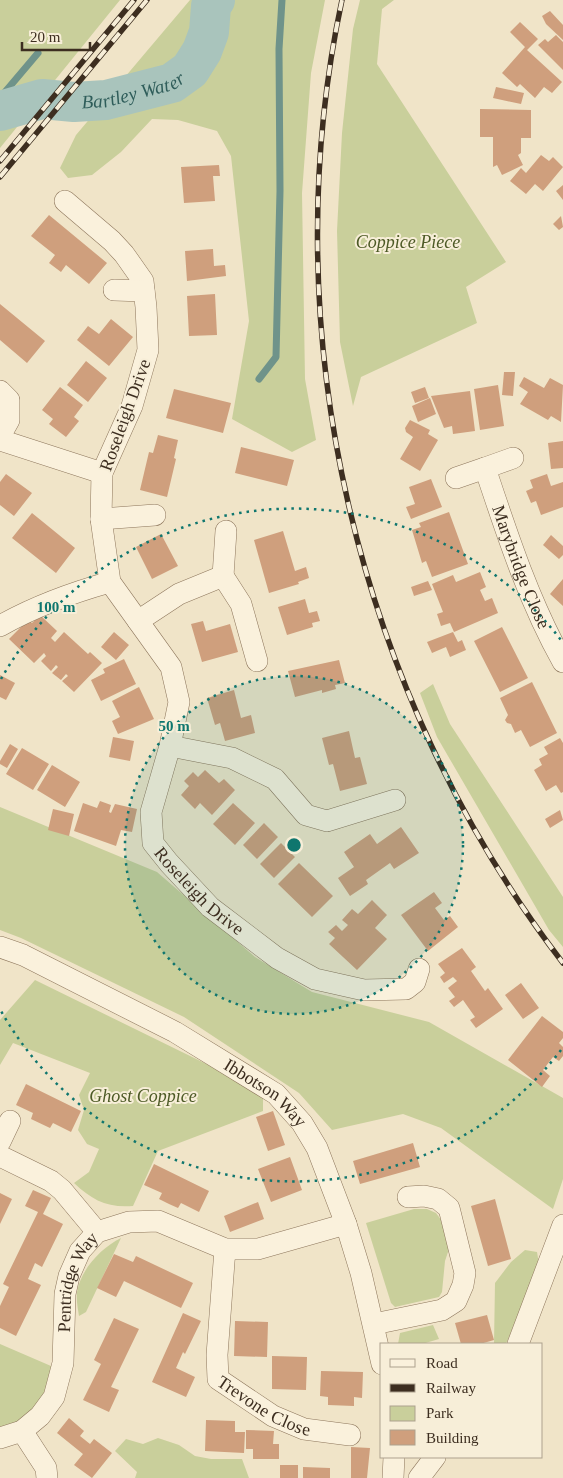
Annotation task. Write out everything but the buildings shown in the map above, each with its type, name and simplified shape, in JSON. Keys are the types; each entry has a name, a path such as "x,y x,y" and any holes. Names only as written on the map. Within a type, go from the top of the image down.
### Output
{"street":[{"name":"Roseleigh Drive","path":"65,201 112,241 124,254 142,281 144,291 148,350 132,406 102,473 101,519 110,582 172,667 179,702 170,746 151,812 153,843 210,907 277,958 315,978 364,990 406,989 415,982 419,969"},
{"path":"114,290 144,291"},
{"path":"0,391 9,400 9,420 0,436"},
{"path":"0,440 102,473"},
{"path":"456,478 513,458"},
{"name":"Marybridge Close","path":"485,468 515,553 549,637 563,662"},
{"path":"101,519 155,515"},
{"path":"226,531 223,576 241,604 257,661"},
{"path":"138,621 179,594 223,576"},
{"path":"0,626 22,614 71,593 110,582"},
{"path":"170,746 232,758 275,779 306,815 327,821 395,800"},
{"name":"Ibbotson Way","path":"0,947 23,955 175,1032 276,1094 302,1122 317,1148 346,1224 374,1324 380,1354"},
{"path":"0,1142 10,1121"},
{"path":"0,1156 51,1181 62,1190 96,1232"},
{"path":"374,1324 442,1310 456,1301 463,1285 465,1273 449,1208 438,1199 424,1196 408,1197"},
{"name":"Pentridge Way","path":"0,1438 22,1431 40,1416 54,1398 63,1363 64,1294 69,1276 80,1251 96,1232 128,1222 158,1221 225,1249 258,1248 346,1224"},
{"path":"518,1343 563,1225"},
{"name":"Trevone Close","path":"225,1249 217,1355 218,1379 273,1416 304,1429 350,1435"},
{"path":"22,1431 46,1468 47,1478"},
{"path":"393,1478 394,1458"},
{"path":"419,1478 434,1458"}],"green space":[{"path":"0,0 120,0 0,148"},
{"path":"190,0 325,0 311,73 302,193 305,379 316,440 292,452 232,419 249,321 231,156 217,131 178,120 152,119 121,152 92,175 68,178 60,168 76,135"},
{"name":"Coppice Piece","path":"360,0 394,0 382,9 377,64 506,262 466,287 477,323 361,377 353,406 340,342 337,231 342,133 353,29"},
{"path":"433,684 450,724 563,897 563,947 549,930 437,737 420,693"},
{"path":"0,807 157,872 255,957 312,992 429,1022 563,1098 563,1179 553,1209 441,1128 403,1114 332,1130 299,1093 184,1017 21,938 0,930"},
{"name":"Ghost Coppice","path":"35,980 233,1077 263,1096 263,1111 158,1151 133,1206 115,1206 100,1202 74,1183 89,1172 99,1149 87,1144 78,1130 84,1110 79,1095 90,1073 13,1043 0,1065 0,1020"},
{"path":"414,1209 427,1209 436,1213 445,1225 450,1246 445,1261 442,1292 439,1297 395,1307 391,1303 366,1223"},
{"path":"121,1238 86,1312 79,1316 77,1292 87,1267 106,1247"},
{"path":"525,1250 537,1252 539,1264 506,1343 494,1343 495,1283 511,1262"},
{"path":"433,1325 439,1339 425,1343 398,1343 400,1333"},
{"path":"0,1344 51,1366 46,1389 35,1410 21,1422 0,1427"},
{"path":"158,1438 179,1445 195,1456 211,1459 242,1459 249,1478 135,1478 137,1472 115,1451 126,1439 143,1444"}],"waterway":[{"name":"Bartley Water","path":"0,111 42,99 74,102 106,100 172,83 190,70 202,51 209,32 211,6 215,0"},
{"path":"259,379 276,357 280,191 279,49 282,0"},
{"path":"6,110 5,92 38,53"}],"railway":[{"path":"0,161 134,0"},
{"path":"0,177 147,0"},
{"path":"342,0 323,125 318,252 326,379 349,505 384,628 432,746 491,858 563,963"}]}
